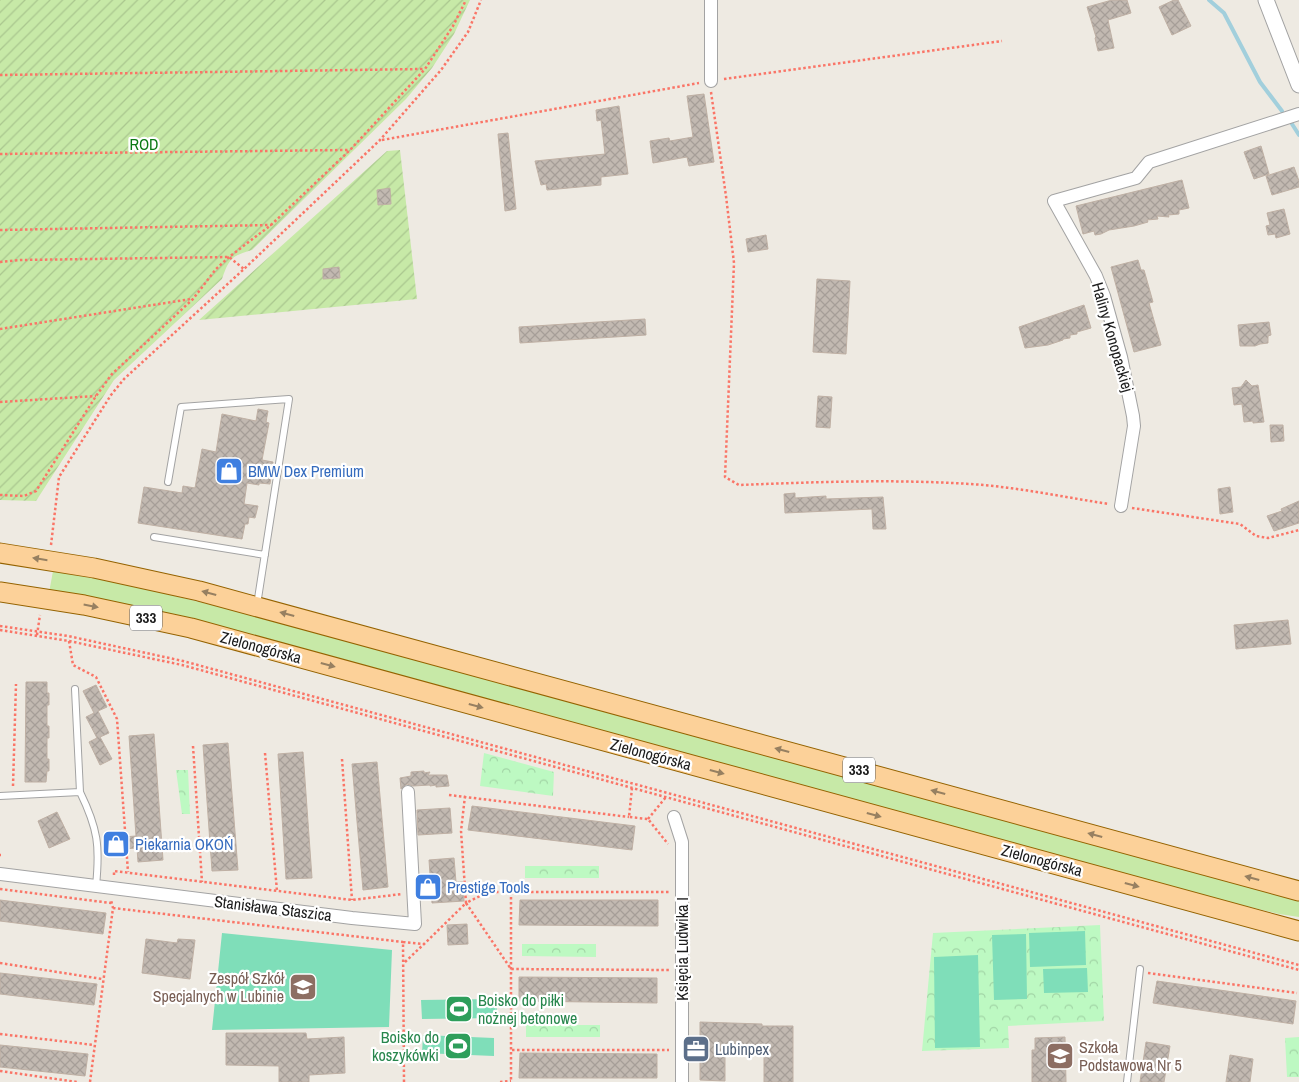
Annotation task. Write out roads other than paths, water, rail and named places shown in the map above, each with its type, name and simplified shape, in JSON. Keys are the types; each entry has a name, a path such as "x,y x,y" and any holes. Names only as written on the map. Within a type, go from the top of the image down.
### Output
{"main road":[{"name":"333","path":"0,553 122,574 188,588 1299,890"},
{"name":"Zielonogórska","path":"0,592 107,609 202,631 1299,931"}],"street":[{"path":"711,0 711,81"},
{"path":"1266,0 1299,85"},
{"name":"Haliny Konopackiej","path":"1121,506 1134,426 1121,357 1104,296 1096,276 1054,201 1136,178 1149,162 1299,114"},
{"name":"Stanisława Staszica","path":"0,874 352,918 415,924 408,792"},
{"name":"Księcia Ludwika I","path":"674,817 682,842 682,1082"}],"lane":[{"path":"168,482 181,407 290,399 256,606"},
{"path":"154,538 265,555"},
{"path":"75,689 80,792 93,820 99,856 96,886"},
{"path":"0,796 80,792"},
{"path":"1126,1082 1140,970"}],"waterway":[{"path":"1209,0 1224,13 1260,82 1282,111"},
{"path":"1292,124 1299,135"}],"place":[{"name":"BMW Dex Premium","path":"229,471"},
{"name":"Piekarnia OKOŃ","path":"116,844"},
{"name":"Prestige Tools","path":"428,887"},
{"name":"Zespół Szkół Specjalnych w Lubinie","path":"303,987"},
{"name":"Boisko do piłki nożnej betonowe","path":"459,1009"},
{"name":"Boisko do koszykówki","path":"458,1046"},
{"name":"Lubinpex","path":"696,1049"},
{"name":"Szkoła Podstawowa Nr 5","path":"1060,1056"}],"park label":[{"name":"ROD","path":"144,144"}]}
